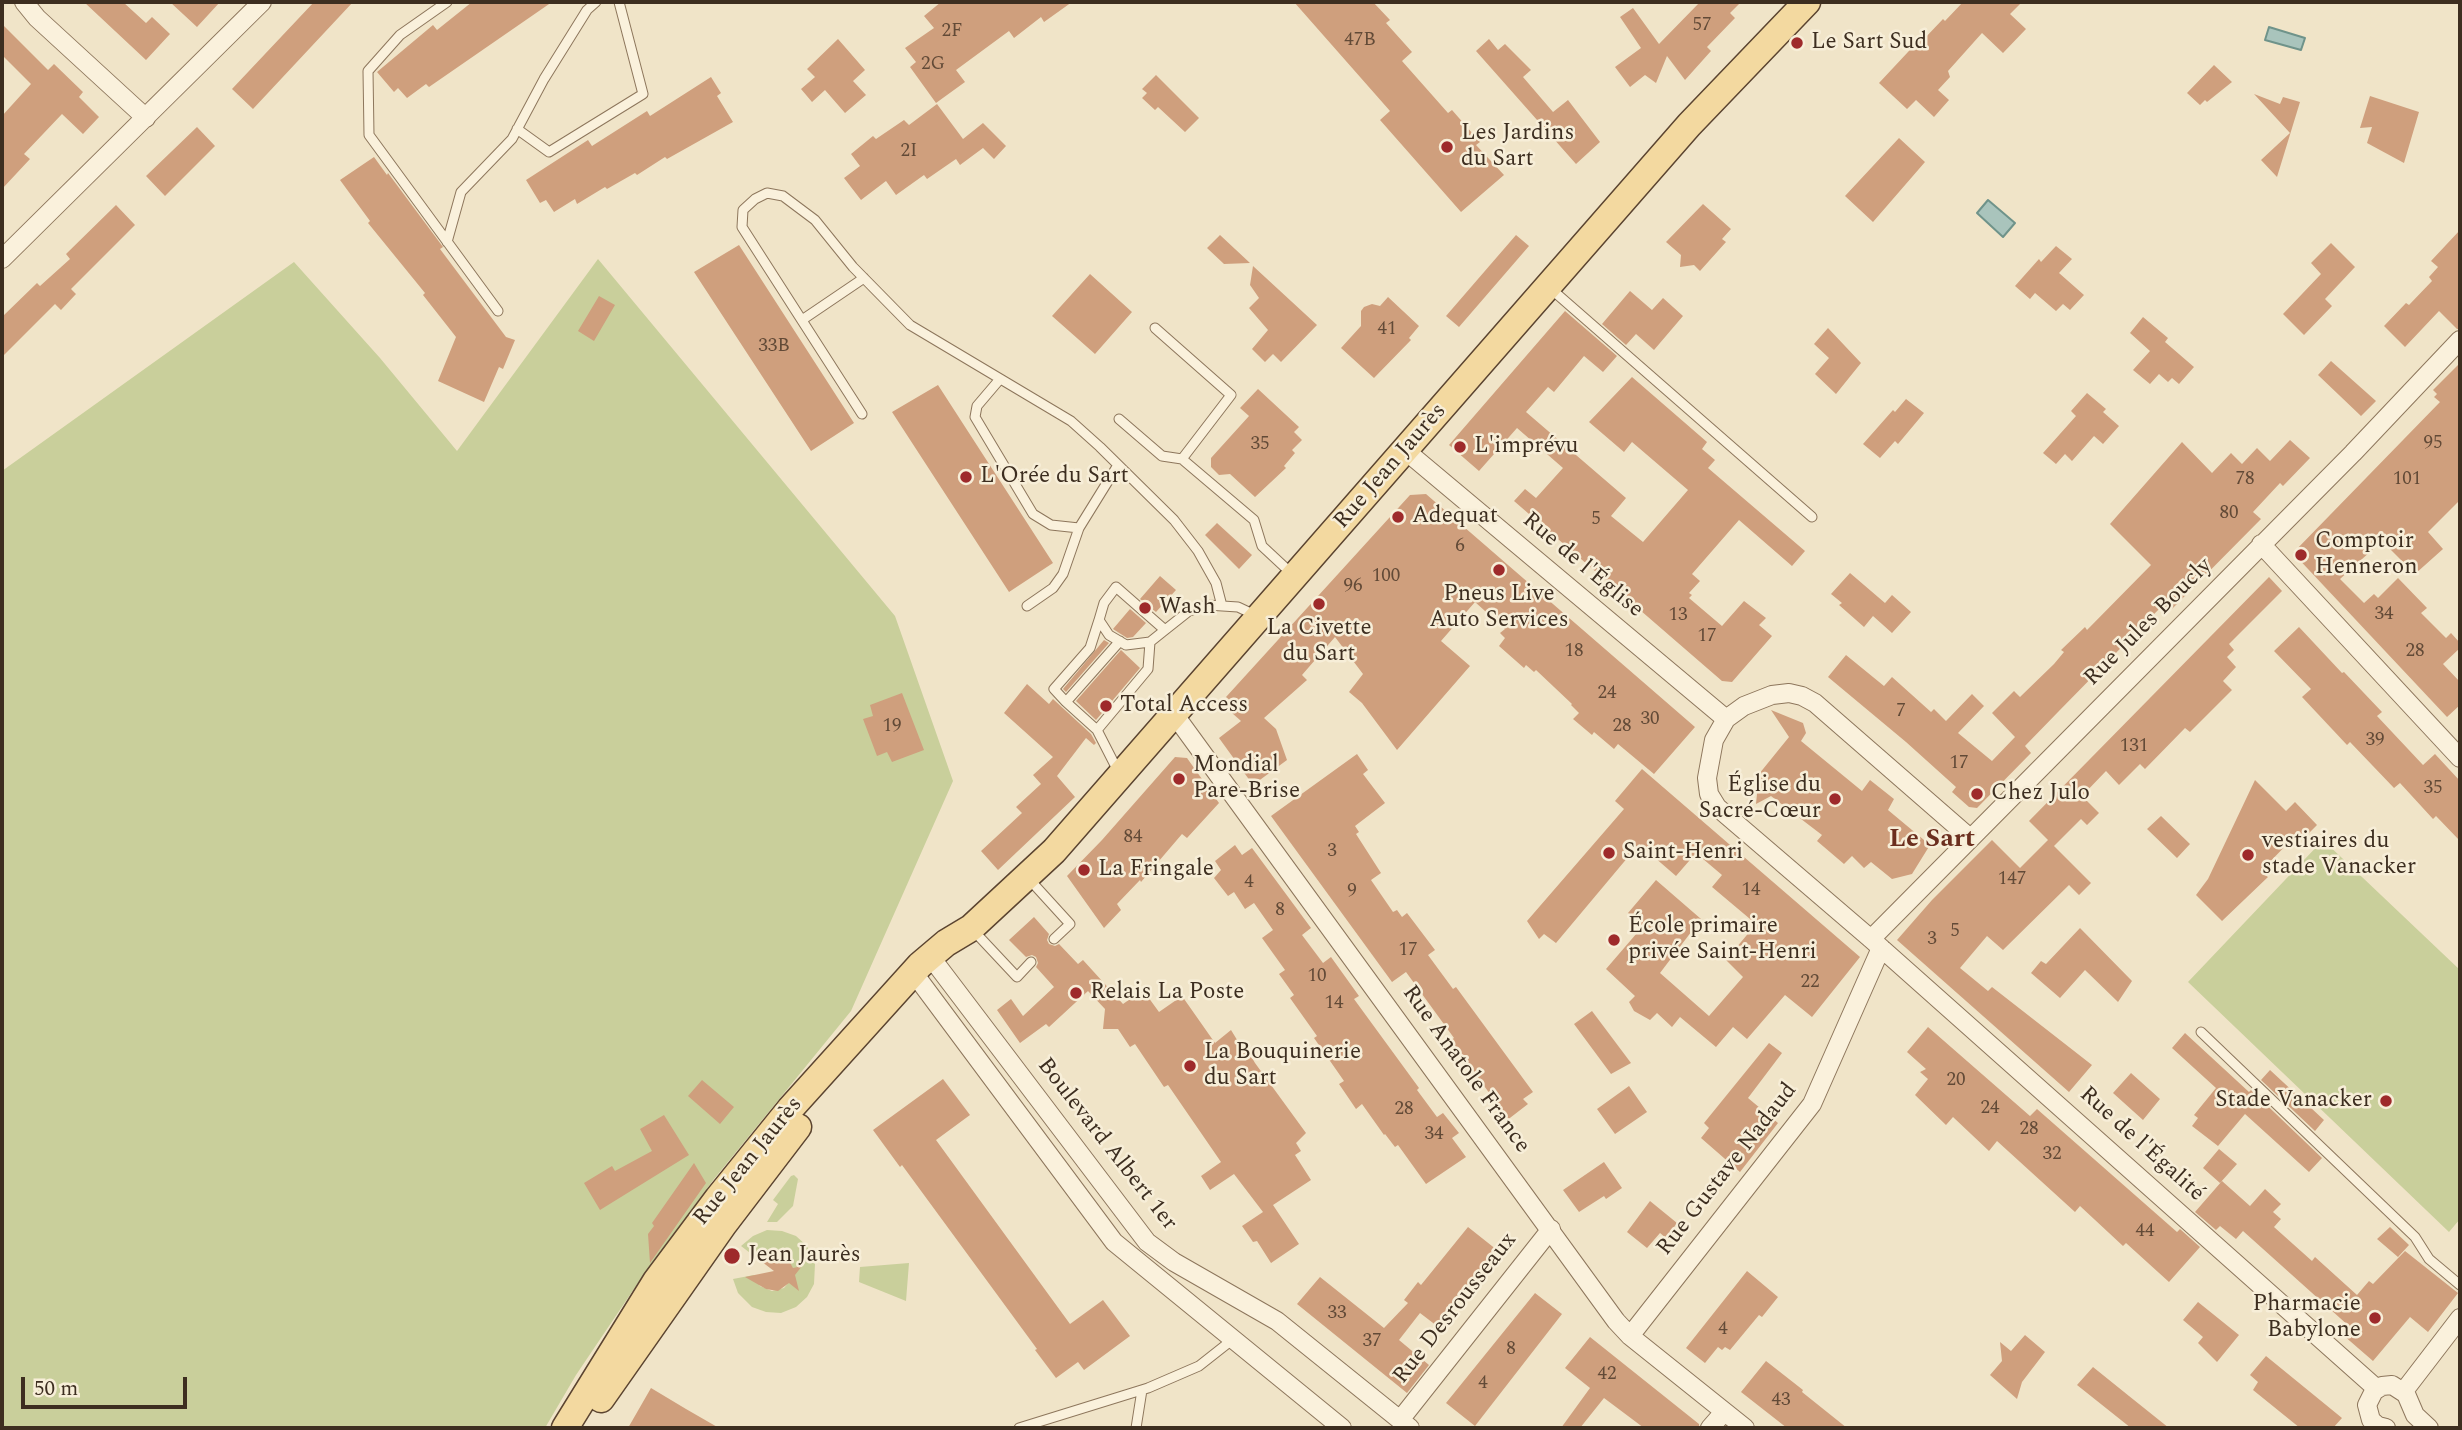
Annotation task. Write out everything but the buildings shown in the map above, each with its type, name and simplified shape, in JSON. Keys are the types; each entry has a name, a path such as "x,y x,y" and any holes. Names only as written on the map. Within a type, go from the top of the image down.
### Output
{"main road":[{"name":"Rue Jean Jaurès","path":"582,1428 708,1247 786,1141 953,938 971,928 1054,851 1689,125 1807,2"},
{"name":"Rue Jean Jaurès","path":"565,1428 632,1318 697,1225 790,1109 926,970"}],"street":[{"path":"24,2 37,18 146,118"},
{"path":"2,259 262,2"},
{"name":"Rue Jules Boucly","path":"1876,943 1969,838 2460,340"},
{"name":"Rue de l'Église","path":"1406,451 1726,719"},
{"path":"2261,544 2460,758"},
{"path":"1726,719 1744,706 1772,695 1796,694 1809,699 1969,838"},
{"name":"Rue Anatole France","path":"1174,713 1598,1297 1630,1336 1745,1428"},
{"name":"Rue de l'Égalité","path":"1726,719 1714,740 1707,768 1707,786 1713,802 1876,943 2377,1389"},
{"name":"Rue Gustave Nadaud","path":"1630,1336 1812,1104 1876,943"},
{"path":"926,970 1106,1233 1231,1340 1342,1428"},
{"name":"Boulevard Albert 1er","path":"926,970 1147,1242 1189,1272 1277,1321 1405,1424"},
{"name":"Rue Desrousseaux","path":"1405,1424 1551,1229"},
{"path":"2429,1428 2417,1418 2407,1397 2392,1385 2377,1389 2369,1399 2367,1408 2370,1417 2381,1427 2405,1421 2410,1413 2407,1397 2460,1318"},
{"path":"1710,1428 1724,1412"}],"lane":[{"path":"447,2 401,35 368,71 369,135 498,312"},
{"path":"447,242 461,192 512,139 544,79 587,10 596,2"},
{"path":"517,129 550,152 643,93 619,2"},
{"path":"862,414 742,227 743,210 767,193 783,196 815,220 864,278 910,325 1070,421 1174,520 1198,551 1216,583 1222,606"},
{"path":"802,320 864,278"},
{"path":"1548,286 1812,517"},
{"path":"1155,328 1231,396 1182,459"},
{"path":"1000,379 977,406 975,417 1033,514 1051,525 1079,528"},
{"path":"1119,419 1161,456 1182,459 1254,520 1262,546 1295,577"},
{"path":"1027,606 1053,588 1063,574 1079,528 1118,465"},
{"path":"1120,776 1097,730 1054,689 1090,648 1104,603 1116,587 1166,630"},
{"path":"1099,620 1109,635 1126,645 1150,642 1189,611 1207,605 1238,607 1260,618"},
{"path":"1066,702 1120,641"},
{"path":"1097,730 1147,669 1150,642"},
{"path":"1027,877 1070,924 1055,939"},
{"path":"971,928 1017,977 1031,962"},
{"path":"2201,1032 2416,1237 2429,1259 2460,1285"},
{"path":"1019,1428 1142,1390 1199,1366 1231,1340"},
{"path":"1136,1428 1142,1390"}],"green space":[{"path":"598,259 895,616 953,781 851,1011 714,1179 642,1277 576,1375 545,1428 2,1428 2,471 294,262 380,358 457,451"},
{"name":"Stade Vanacker","path":"2323,840 2460,970 2460,1219 2449,1232 2188,982"},
{"path":"794,1175 798,1179 793,1206 777,1222 767,1222 778,1204 773,1200"},
{"path":"767,1230 796,1236 807,1246 815,1264 814,1284 807,1297 796,1307 781,1313 752,1307 738,1293 733,1279 754,1275 760,1286 772,1291 784,1288 790,1281 793,1269 786,1255 771,1251 758,1259 741,1246 753,1236"},
{"path":"909,1263 906,1301 859,1282 860,1267"}],"water":[{"path":"2269,27 2305,38 2301,50 2265,40"},
{"path":"1988,200 2015,223 2003,237 1977,213"}],"place":[{"name":"Le Sart Sud","path":"1797,43"},
{"name":"Les Jardins du Sart","path":"1447,147"},
{"name":"L'imprévu","path":"1460,447"},
{"name":"L'Orée du Sart","path":"966,477"},
{"name":"Adequat","path":"1398,517"},
{"name":"Comptoir Henneron","path":"2301,555"},
{"name":"Pneus Live Auto Services","path":"1499,570"},
{"name":"La Civette du Sart","path":"1319,604"},
{"name":"Wash","path":"1145,608"},
{"name":"Total Access","path":"1106,706"},
{"name":"Mondial Pare-Brise","path":"1179,779"},
{"name":"Chez Julo","path":"1977,794"},
{"name":"Église du Sacré-Cœur","path":"1835,799"},
{"name":"Saint-Henri","path":"1609,853"},
{"name":"vestiaires du stade Vanacker","path":"2248,855"},
{"name":"La Fringale","path":"1084,870"},
{"name":"École primaire privée Saint-Henri","path":"1614,940"},
{"name":"Relais La Poste","path":"1076,993"},
{"name":"La Bouquinerie du Sart","path":"1190,1066"},
{"name":"Stade Vanacker","path":"2386,1101"},
{"name":"Jean Jaurès","path":"732,1256"},
{"name":"Pharmacie Babylone","path":"2375,1318"}],"district":[{"name":"Le Sart","path":"1932,841"}]}
